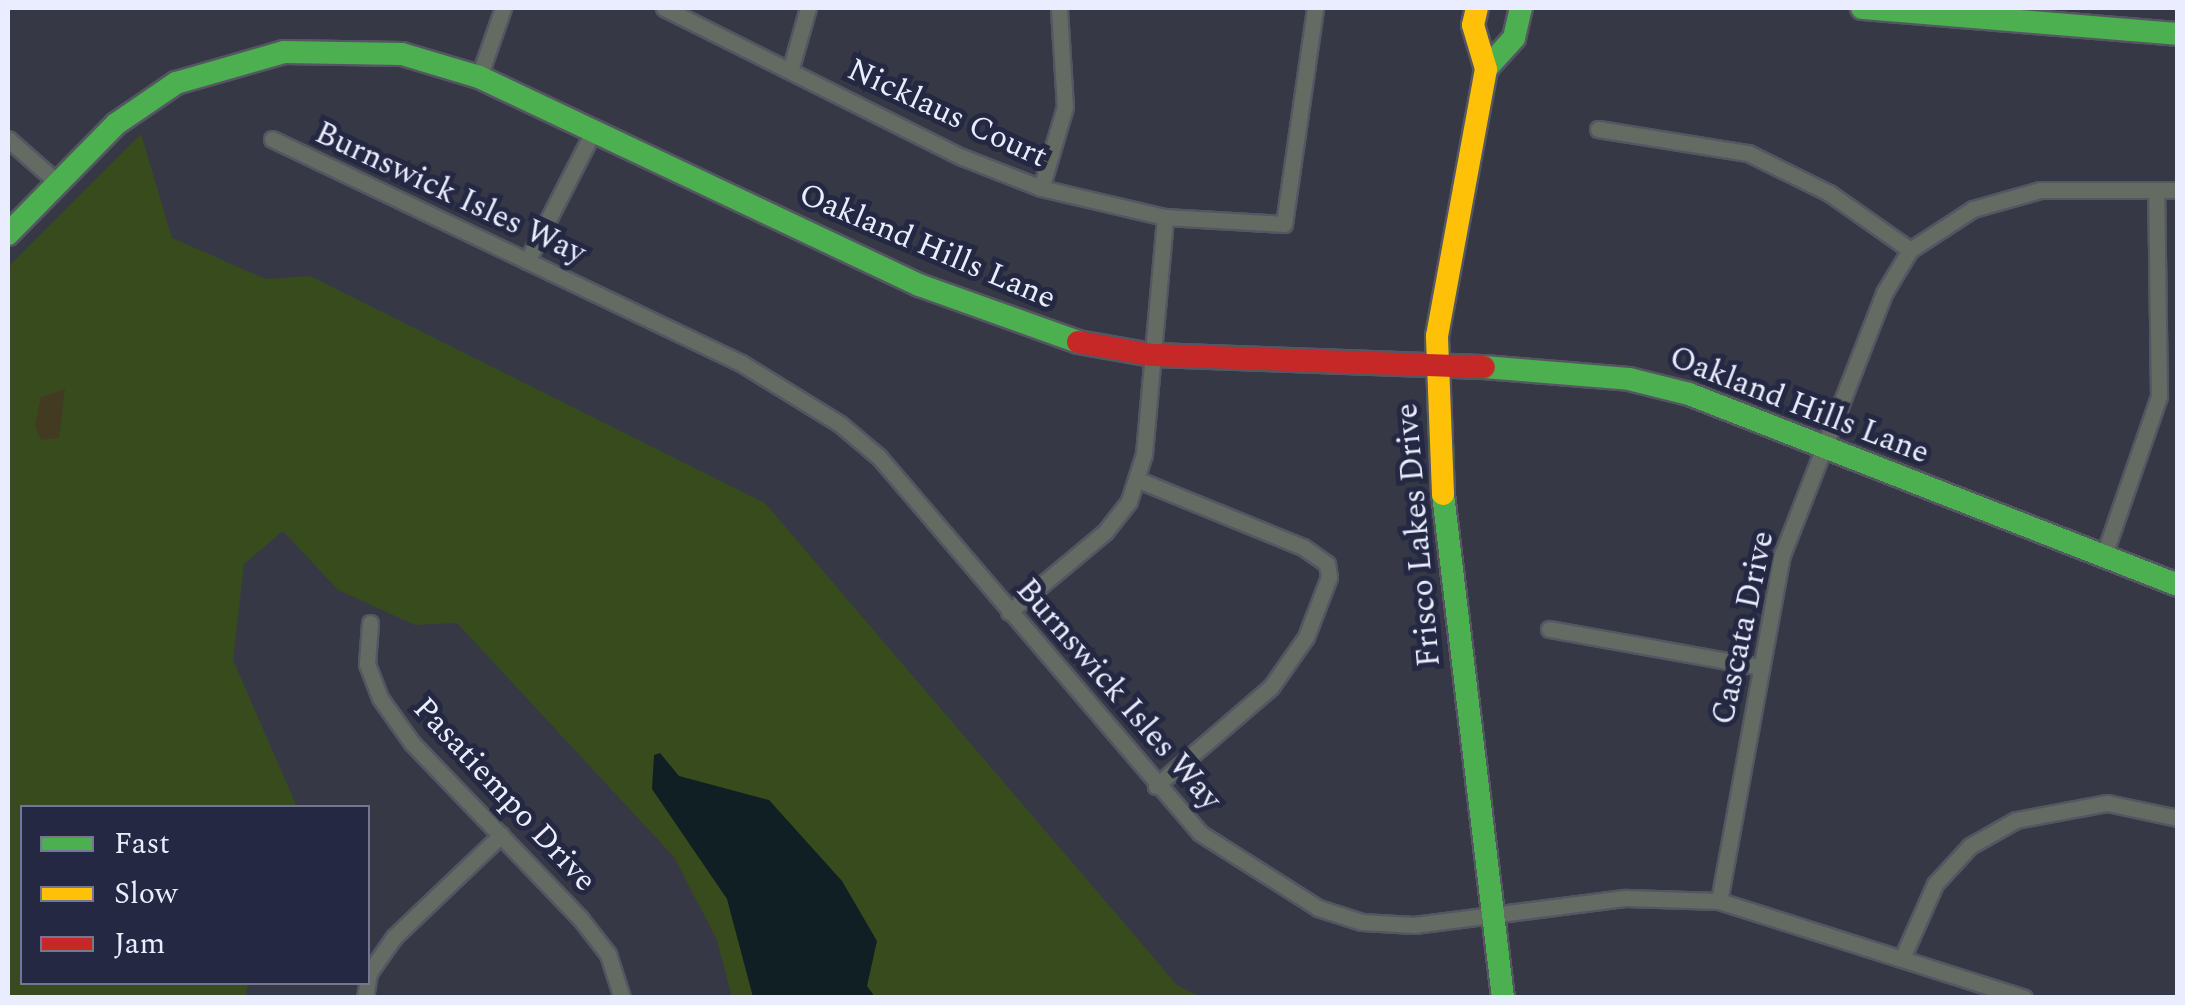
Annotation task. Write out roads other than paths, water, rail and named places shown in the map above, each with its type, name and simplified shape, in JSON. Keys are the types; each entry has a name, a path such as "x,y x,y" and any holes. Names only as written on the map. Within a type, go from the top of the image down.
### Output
{"street":[{"path":"479,77 503,8"},
{"name":"Nicklaus Court","path":"664,8 1041,188 1165,216 1284,224 1315,8"},
{"path":"790,71 808,8"},
{"path":"1041,188 1065,107 1058,8"},
{"name":"Frisco Lakes Drive","path":"1477,8 1473,25 1486,68 1454,221 1437,367 1437,448 1504,998"},
{"name":"Frisco Lakes Drive","path":"1486,68 1514,38 1521,8"},
{"path":"1862,8 2178,34"},
{"name":"Oakland Hills Lane","path":"8,234 116,124 176,83 233,62 360,50 440,63 479,77 994,318 1071,341 1152,355 1553,369 1630,379 1688,394 2178,585"},
{"path":"1598,129 1748,153 1829,193 1910,250"},
{"path":"527,261 593,132"},
{"path":"8,139 57,182"},
{"name":"Burnswick Isles Way","path":"272,140 795,391 879,457 1156,786 1234,859 1318,908 1362,922 1414,925 1626,898 1719,901 1903,956 2024,998"},
{"name":"Cascata Drive","path":"1719,901 1782,556 1884,293 1910,250 1973,209 2040,190 2178,190"},
{"path":"2102,558 2159,396 2156,190"},
{"path":"1009,612 1105,532 1129,501 1136,479 1152,355 1165,216"},
{"path":"1136,479 1303,547 1327,564 1329,578 1306,638 1271,687 1156,786"},
{"name":"Pasatiempo Drive","path":"370,623 367,664 380,698 412,744 598,942 622,998"},
{"path":"1549,629 1760,667"},
{"path":"1903,956 1935,884 1970,846 2016,820 2107,803 2178,818"},
{"path":"370,972 394,937 501,835"}]}
